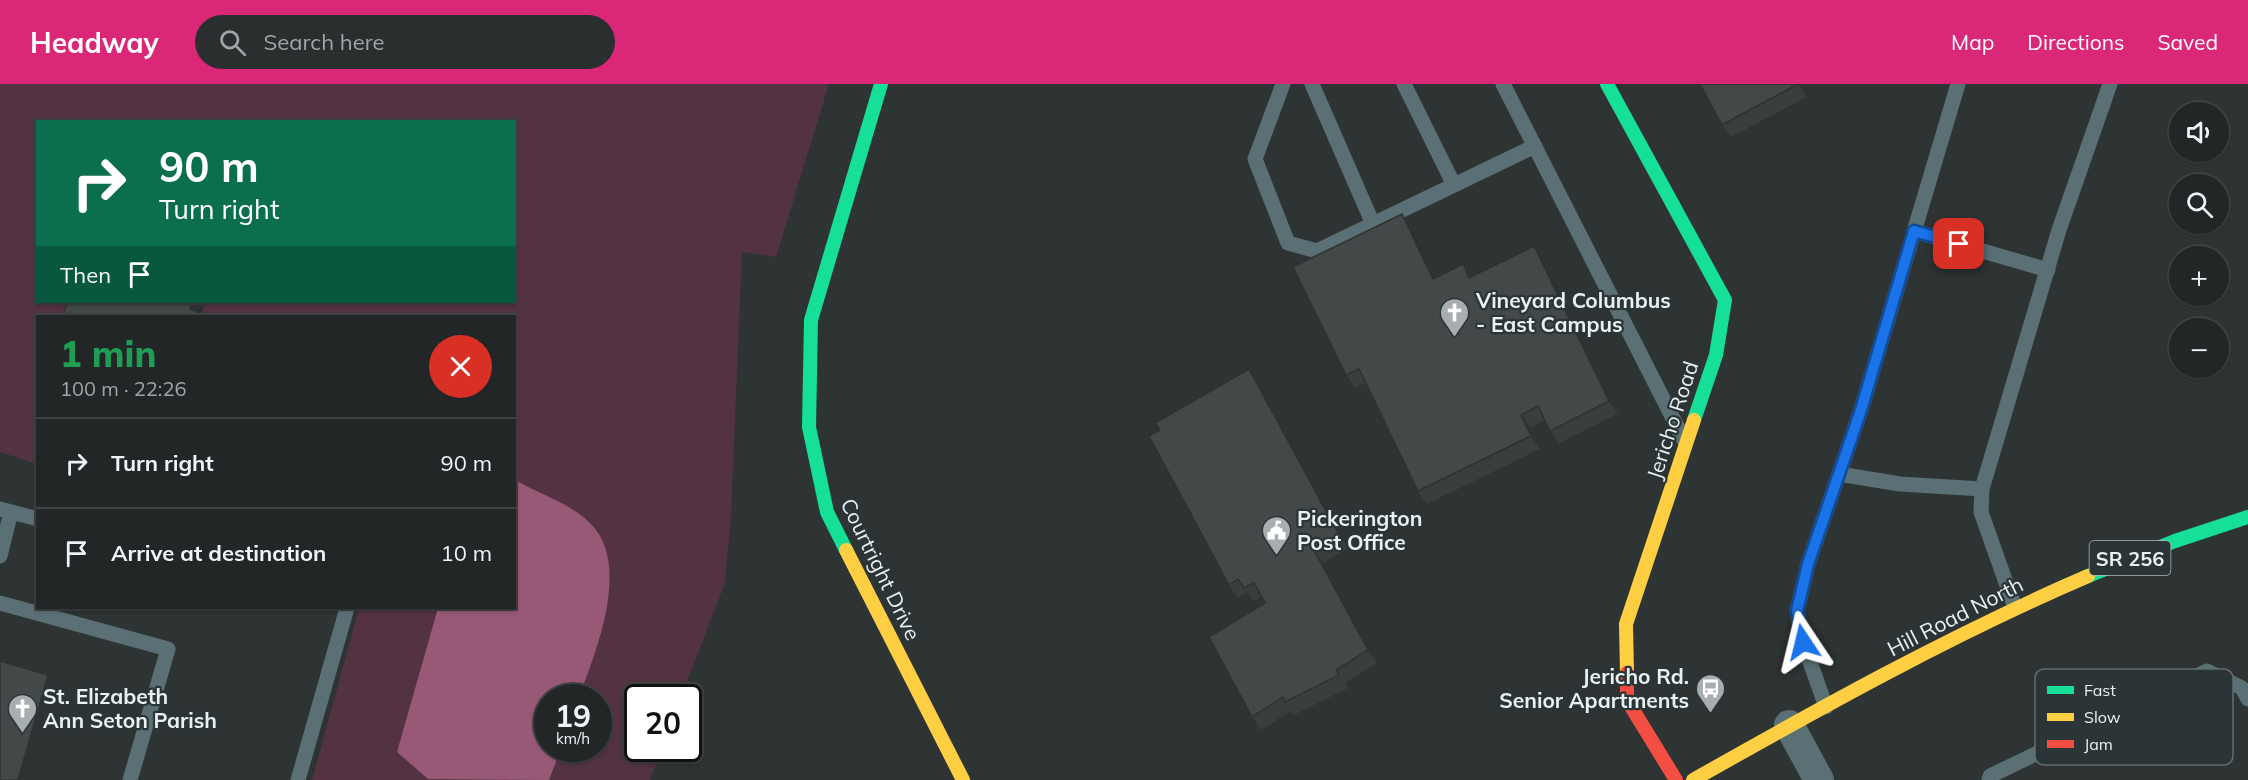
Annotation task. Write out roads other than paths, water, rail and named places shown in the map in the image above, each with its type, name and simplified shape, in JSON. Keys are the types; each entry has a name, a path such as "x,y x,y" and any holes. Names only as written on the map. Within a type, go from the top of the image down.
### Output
{"street":[{"name":"Courtright Drive","path":"881,84 811,320 809,427 827,512 963,780"},
{"name":"Jericho Road","path":"1607,84 1725,300 1716,355 1626,624 1627,700 1676,780"},
{"name":"Hill Road North","path":"1694,780 1789,725 1933,649 2078,578 2203,531 2248,517"},
{"path":"1789,725 1819,780"}],"lane":[{"path":"1283,84 1256,159 1287,243 1317,251 1535,146"},
{"path":"1312,84 1373,224"},
{"path":"1404,84 1454,185"},
{"path":"1503,84 1686,444"},
{"path":"1826,707 1803,642 1797,611 1808,564 1839,474 1958,84"},
{"path":"2015,608 1981,512 1982,489 2048,270 2110,84"},
{"path":"1914,231 2048,270"},
{"path":"1839,474 1900,484 1982,489"},
{"path":"0,556 6,510 36,518"},
{"path":"0,603 168,649 130,780"},
{"path":"298,780 347,609"},
{"path":"2233,684 2242,688 2248,699"},
{"path":"1989,780 1990,776 2035,754"}],"place":[{"name":"Vineyard Columbus - East Campus","path":"1455,338"},
{"name":"Pickerington Post Office","path":"1276,556"},
{"name":"Jericho Rd. Senior Apartments","path":"1710,714"},
{"name":"St. Elizabeth Ann Seton Parish","path":"22,734"}]}
